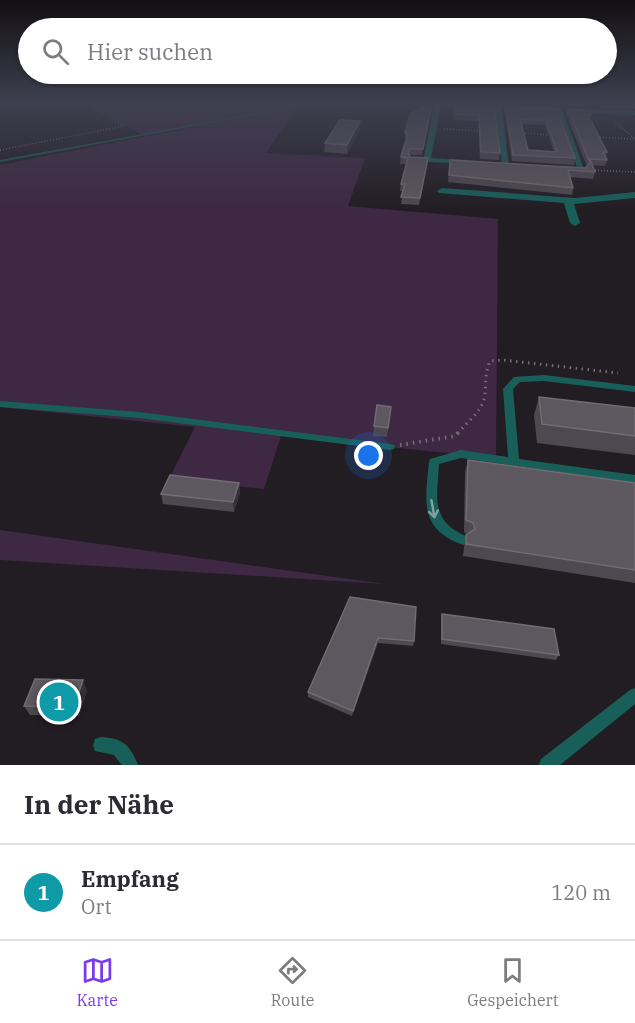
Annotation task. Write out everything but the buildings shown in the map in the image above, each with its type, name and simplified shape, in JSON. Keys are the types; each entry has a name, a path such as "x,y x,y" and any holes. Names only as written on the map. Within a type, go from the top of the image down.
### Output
{"street":[{"path":"427,160 431,139"},
{"path":"502,139 506,165"},
{"path":"549,167 582,170 570,139"},
{"path":"413,159 483,163"},
{"path":"494,164 516,165"},
{"path":"442,191 568,200 635,195"},
{"path":"568,200 575,223"}],"lane":[{"path":"0,161 124,139"},
{"path":"514,461 508,389 517,379 544,378 635,389"},
{"path":"0,404 151,416 390,447"},
{"path":"464,540 455,538 436,521 431,508 434,462 461,454 635,479"},
{"path":"547,765 635,695"},
{"path":"101,745 115,745 124,751 130,765"}],"path":[{"path":"0,150 58,139"},
{"path":"582,170 635,172"},
{"path":"390,447 455,436 480,408 485,372 490,361 503,360 618,373"}],"shaded area":[{"path":"135,139 276,139 266,153 365,158 348,206 498,219 496,458 281,436 264,489 169,479 195,427 0,407 0,165"},
{"path":"0,530 385,584 0,560"}],"place":[{"name":"Empfang","path":"59,702"}]}
